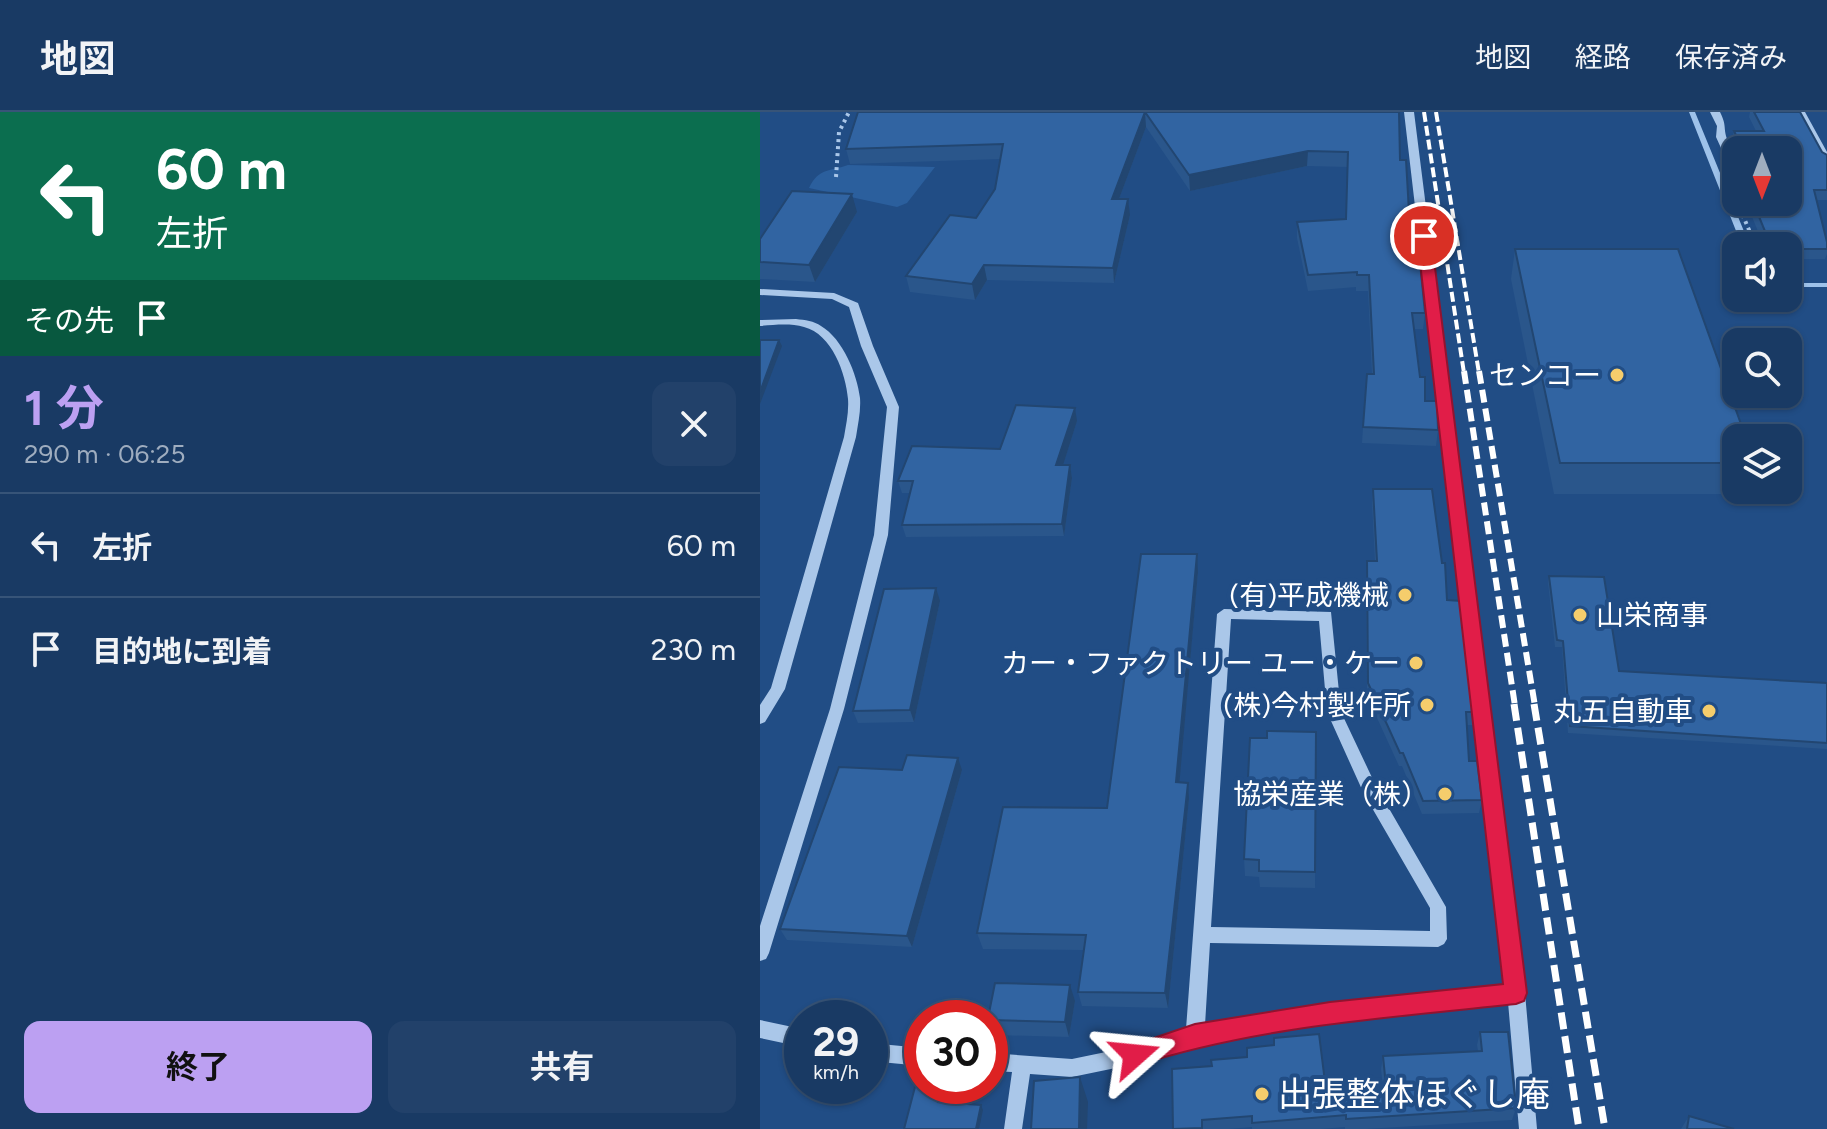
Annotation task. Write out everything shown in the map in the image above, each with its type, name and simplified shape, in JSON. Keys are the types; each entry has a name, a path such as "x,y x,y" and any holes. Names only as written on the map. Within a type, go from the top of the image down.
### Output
{"street":[{"path":"1409,112 1516,993 1528,1129"},
{"path":"1715,112 1722,126 1722,139"},
{"path":"1800,112 1827,160"},
{"path":"760,292 834,296 854,305 867,346 893,407 881,535 837,709 760,953"},
{"path":"760,323 795,322 815,327 829,337 851,383 854,403 850,437 778,689 760,718"},
{"path":"1195,1035 1201,935 1224,614 1326,616 1334,712 1370,789 1438,907 1438,939 1201,935"},
{"path":"1008,1063 1072,1068 1135,1055 1195,1035 1330,1013 1516,993"},
{"path":"760,1029 784,1034"},
{"path":"1013,1129 1022,1064"}],"path":[{"path":"836,177 839,132 849,112"}],"shaded area":[{"path":"848,165 935,167 907,203 897,207 809,188 821,174"}],"building":[{"path":"858,112 1145,112 1112,199 1128,199 1113,268 984,265 972,284 906,276 950,215 976,218 995,189 1003,144 846,149"},
{"path":"1145,112 1399,112 1400,160 1406,160 1409,212 1403,212 1408,262 1420,262 1425,313 1412,313 1420,377 1425,377 1425,401 1437,401 1438,430 1363,427 1367,374 1374,374 1369,275 1357,275 1357,272 1308,275 1297,222 1346,219 1348,152 1308,151 1189,175"},
{"path":"1754,112 1800,112 1822,152 1827,155 1827,190 1814,190 1827,249 1802,249 1802,232 1765,232 1759,216 1802,216 1802,136 1736,136 1734,131 1764,131"},
{"path":"792,191 852,194 809,265 760,262 760,239"},
{"name":"センコー","path":"1515,249 1678,249 1722,371 1722,408 1735,408 1741,424 1722,424 1722,463 1560,463"},
{"path":"760,340 779,340 760,392"},
{"path":"1016,405 1075,408 1056,465 1070,465 1062,524 902,525 913,481 898,481 912,446 1000,449"},
{"path":"1373,489 1432,489 1442,563 1445,563 1447,600 1462,601 1475,712 1466,712 1469,761 1477,761 1482,800 1423,801 1368,683 1367,561 1377,561"},
{"path":"1141,554 1197,554 1176,782 1188,783 1165,993 1078,992 1086,935 977,933 1003,807 1107,808"},
{"path":"1549,576 1604,577 1619,671 1827,683 1827,743 1570,726 1563,641 1557,640"},
{"path":"936,588 910,710 853,711 884,589"},
{"path":"1267,731 1316,732 1315,872 1259,871 1259,860 1244,859 1250,738 1267,738"},
{"path":"907,755 958,758 907,936 780,929 839,767 902,770"},
{"path":"995,983 1070,985 1065,1022 1008,1020 1008,1000 992,1000"},
{"path":"1480,1032 1508,1032 1516,1108 1346,1119 1346,1115 1252,1123 1252,1116 1202,1120 1202,1128 1173,1129 1172,1069 1212,1066 1211,1060 1247,1057 1247,1048 1274,1045 1274,1038 1319,1034 1326,1090 1386,1086 1383,1056 1482,1051"},
{"path":"1080,1077 1079,1129 1031,1129 1034,1081"},
{"path":"911,1104 981,1105 976,1129 904,1129"},
{"path":"1689,1116 1734,1129 1687,1129"}],"waterway":[{"path":"1692,112 1740,232"},
{"path":"1802,285 1827,285"}],"railway":[{"path":"1424,112 1464,373"},
{"path":"1436,112 1479,373"},
{"path":"1464,371 1515,706"},
{"path":"1479,371 1535,706"},
{"path":"1514,704 1579,1129"},
{"path":"1534,704 1605,1129"}],"place":[{"name":"センコー","path":"1617,375"},
{"name":"(有)平成機械","path":"1405,595"},
{"name":"山栄商事","path":"1580,615"},
{"name":"カー・ファクトリー ユー・ケー","path":"1416,663"},
{"name":"(株)今村製作所","path":"1427,705"},
{"name":"丸五自動車","path":"1709,711"},
{"name":"協栄産業（株）","path":"1445,794"},
{"name":"出張整体ほぐし庵","path":"1262,1094"}],"route":[{"path":"1135,1055 1195,1035 1330,1013 1516,993 1424,236"}]}
